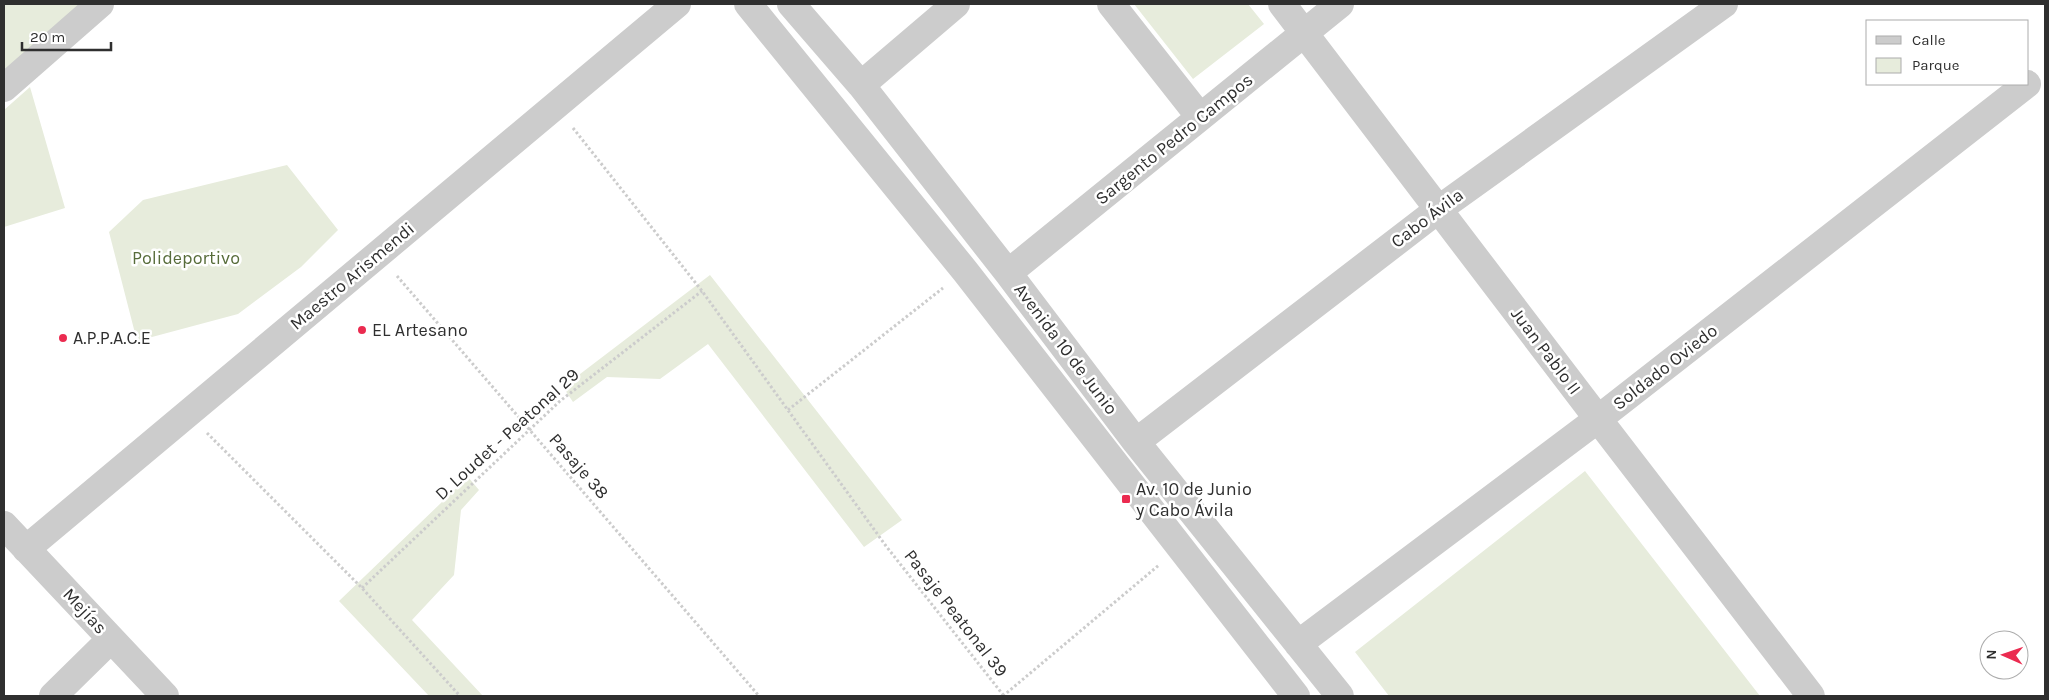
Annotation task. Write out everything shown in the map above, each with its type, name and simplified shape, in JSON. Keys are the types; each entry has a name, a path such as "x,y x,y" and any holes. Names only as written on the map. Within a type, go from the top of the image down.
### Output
{"street":[{"path":"4,88 100,4"},
{"name":"Maestro Arismendi","path":"26,548 678,4"},
{"name":"Avenida 10 de Junio","path":"748,4 965,271 1296,696"},
{"name":"Avenida 10 de Junio","path":"791,4 861,86 1008,273 1136,442 1340,696"},
{"path":"861,86 956,4"},
{"path":"1111,4 1200,117"},
{"name":"Juan Pablo II","path":"1282,4 1811,696"},
{"name":"Sargento Pedro Campos","path":"1008,273 1340,4"},
{"name":"Cabo Ávila","path":"1136,442 1439,208 1724,4"},
{"name":"Soldado Oviedo","path":"2029,83 2045,70"},
{"name":"Soldado Oviedo","path":"1298,644 1598,419 2027,85"},
{"name":"Mejías","path":"4,526 165,696"},
{"path":"53,696 112,639"}],"path":[{"name":"Pasaje Peatonal 39","path":"555,106 702,291 886,546 1003,696"},
{"name":"Pasaje 38","path":"378,254 759,696"},
{"path":"788,410 965,271"},
{"name":"D. Loudet - Peatonal 29","path":"362,588 560,401 702,291"},
{"path":"188,413 362,588 460,696"},
{"path":"1003,696 1180,546"}],"green space":[{"path":"4,4 87,4 4,71"},
{"path":"1134,4 1248,4 1264,24 1193,79"},
{"path":"30,87 65,208 4,227 4,110"},
{"name":"Polideportivo","path":"287,165 338,230 301,267 238,314 137,341 109,232 143,200"},
{"path":"710,275 902,520 864,547 708,344 660,379 607,377 573,402 563,387"},
{"path":"1585,471 1760,696 1389,696 1355,652"},
{"path":"468,477 479,490 461,510 454,575 412,620 483,696 429,696 339,601"}],"place":[{"name":"EL Artesano","path":"362,330"},
{"name":"A.P.P.A.C.E","path":"63,338"},
{"name":"Av. 10 de Junio y Cabo Ávila","path":"1126,499"}]}
